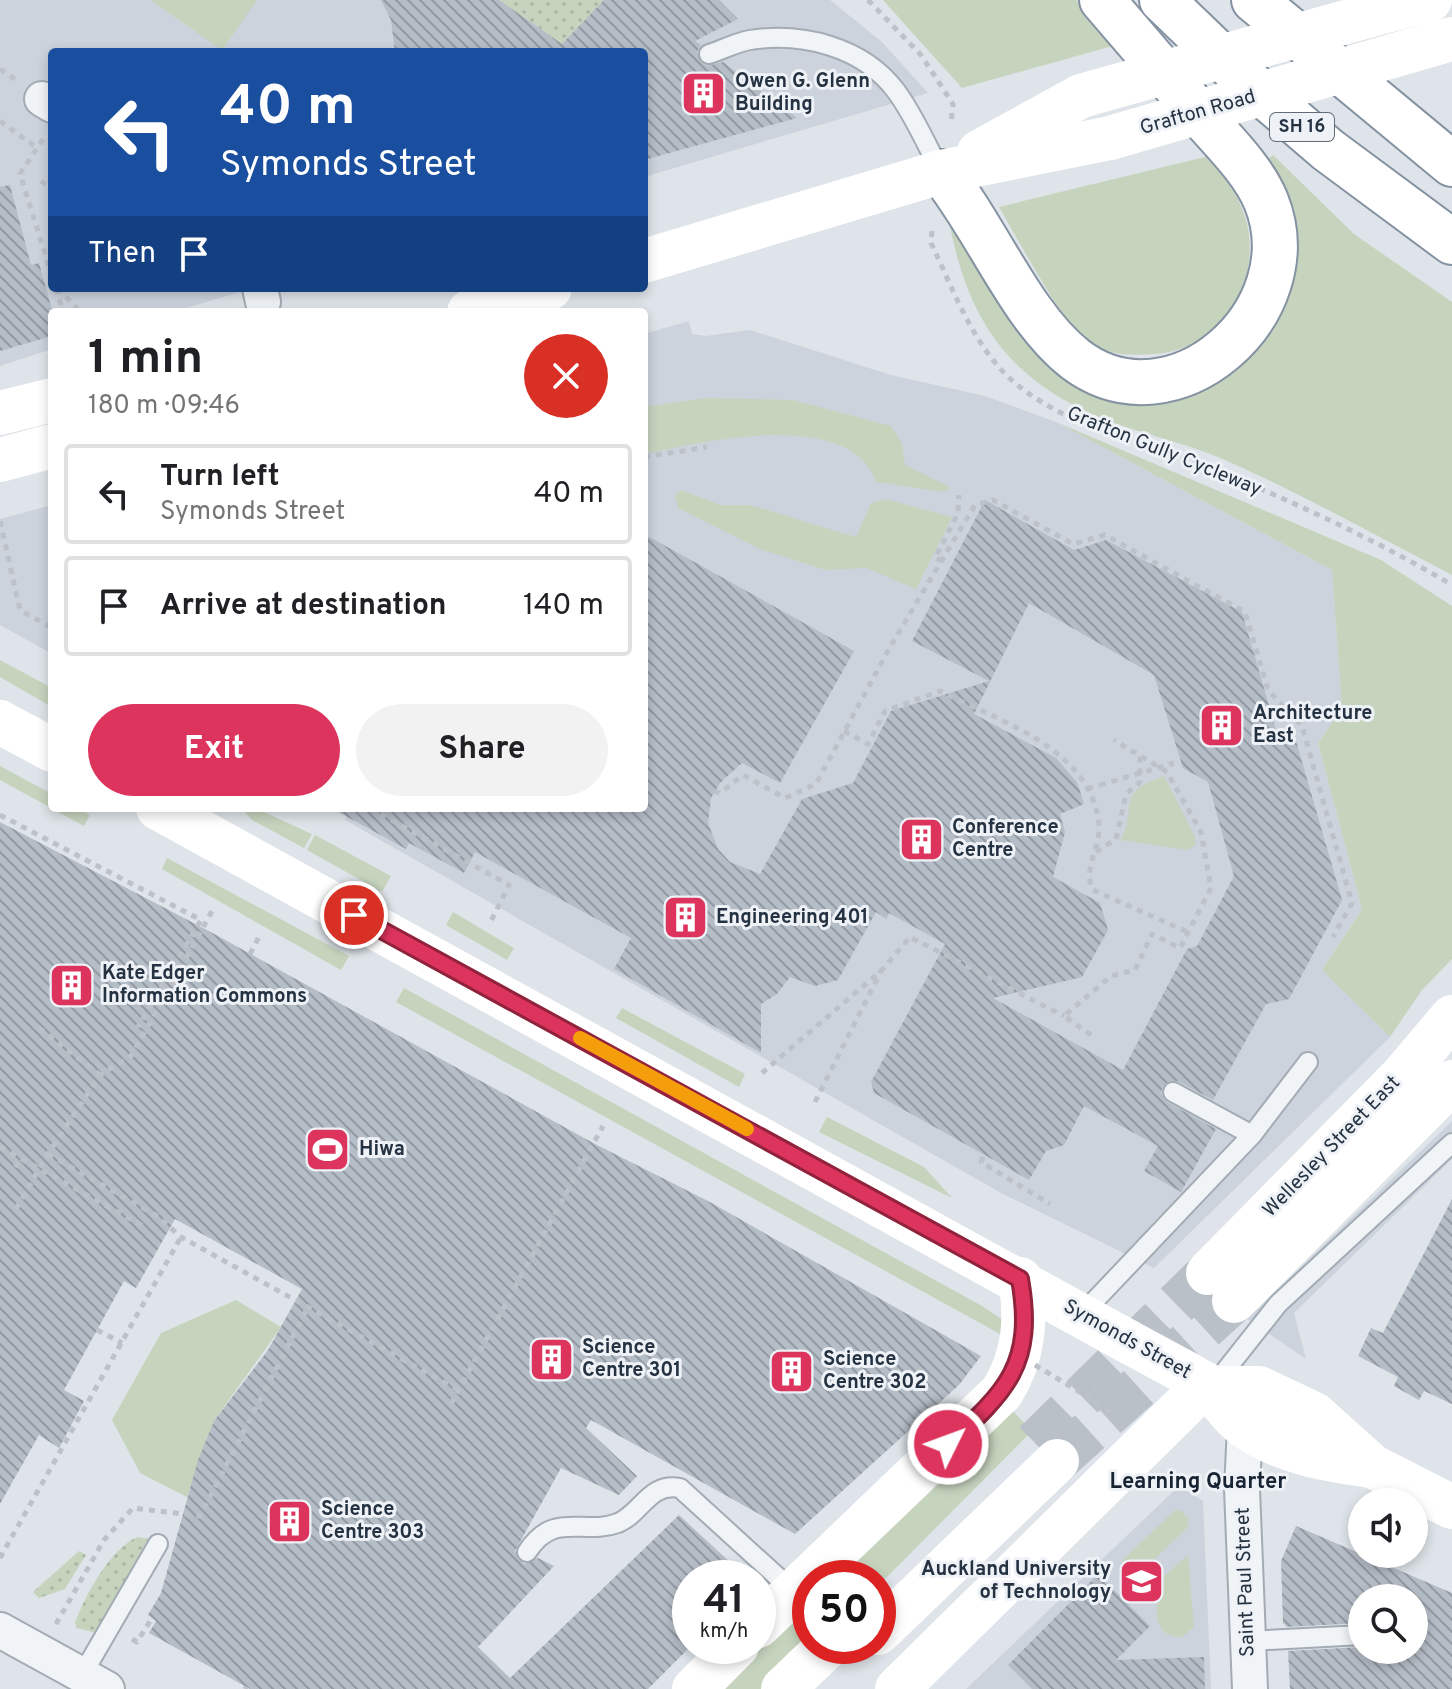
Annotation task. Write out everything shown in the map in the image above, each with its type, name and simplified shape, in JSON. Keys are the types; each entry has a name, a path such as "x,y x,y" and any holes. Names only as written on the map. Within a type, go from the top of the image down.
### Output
{"main road":[{"path":"941,172 964,200 1030,306 1076,360 1101,373 1148,380 1193,370 1216,358 1232,344 1260,306 1271,282 1273,225 1266,201 1234,154 1102,0"},
{"name":"SH 16","path":"1162,0 1238,73 1328,150 1452,242"},
{"path":"1254,0 1452,164"},
{"name":"Grafton Road","path":"941,172 1081,96 1430,0"},
{"name":"Grafton Road","path":"648,260 941,172 1110,138 1433,44"},
{"path":"482,308 536,292"},
{"path":"0,413 48,401"},
{"path":"0,460 48,447"},
{"path":"0,722 48,748"},
{"name":"Symonds Street","path":"165,812 1203,1382 1245,1427 1309,1457 1372,1466 1450,1502"},
{"name":"Wellesley Street East","path":"1452,1017 1221,1287 1452,1082"},
{"path":"826,1560 1002,1392 1019,1358 1023,1336 1025,1309 1020,1279"},
{"path":"897,1689 1203,1382"},
{"name":"Symonds Street","path":"1203,1382 1259,1388 1314,1414 1372,1466"},
{"path":"896,1581 1046,1452 896,1614"},
{"path":"776,1608 792,1592"},
{"path":"694,1689 719,1664"},
{"path":"783,1689 809,1664"},
{"path":"823,1689 848,1664"}],"street":[{"name":"Saint Paul Street","path":"1245,1427 1242,1489 1250,1689"},
{"path":"0,1630 94,1682"}],"lane":[{"path":"709,54 749,40 786,39 839,47 860,57 896,91 941,172"},
{"path":"1089,1320 1252,1135 1308,1062"},
{"path":"1173,1092 1252,1135"},
{"path":"1203,1382 1278,1304 1452,1143"},
{"path":"527,1552 538,1539 559,1527 618,1522 631,1516 651,1493 672,1486 680,1488 792,1590"},
{"path":"94,1682 158,1544"},
{"path":"1249,1641 1348,1636"}],"path":[{"path":"868,0 921,55 953,104"},
{"path":"46,113 37,148 20,174 48,263"},
{"path":"0,121 37,148"},
{"path":"41,181 48,187"},
{"name":"Grafton Gully Cycleway","path":"933,228 931,243 973,331 1015,383 1076,420 1215,470 1376,544 1452,585"},
{"path":"61,292 76,308"},
{"path":"648,456 707,447"},
{"path":"942,561 935,558 958,513 959,495"},
{"path":"714,791 720,793 743,775 785,798 816,784 975,505 993,500 1073,544 1105,535 1245,612 1268,690 1302,726 1352,903 1333,937"},
{"path":"0,521 20,610 48,626"},
{"path":"844,731 868,744 885,711 940,691 1059,752 1087,789 1098,813 1096,852 1089,873 1093,890 1188,932"},
{"path":"1064,1016 1111,976 1135,970 1152,934 1180,948 1211,888 1201,832 1167,772 1114,740"},
{"path":"1096,852 1116,839 1126,794 1140,782 1140,755"},
{"path":"1087,789 1174,763"},
{"path":"377,812 509,885 491,921"},
{"path":"0,815 201,920 164,977 138,1027"},
{"path":"16,1209 100,1075 131,1056 212,911"},
{"path":"250,954 259,937"},
{"path":"762,1073 882,970 910,937 1064,1016 1091,1035"},
{"path":"164,977 180,969"},
{"path":"815,1102 882,970"},
{"path":"39,1028 100,1075"},
{"path":"451,1404 456,1389 603,1126"},
{"path":"0,1147 143,1226"},
{"path":"47,1156 124,1194 181,1237 456,1389"},
{"path":"15,1167 22,1157"},
{"path":"983,1157 981,1162 1050,1204"},
{"path":"0,1558 181,1237"},
{"path":"200,1516 308,1307"},
{"path":"97,1330 122,1343"},
{"path":"1035,1365 1127,1423"},
{"path":"1088,1397 1104,1375"},
{"path":"55,1625 92,1559"},
{"path":"144,1630 152,1618"}],"shaded area":[{"path":"0,0 830,0 882,42 928,93 648,176 648,48 48,48 48,292 240,292 186,308 48,308 48,350 0,366"},
{"path":"689,321 692,334 706,336 750,330 891,375 985,396 1056,422 1332,570 1342,708 1318,743 1362,909 1322,970 1390,1037 1154,1268 1003,1194 345,820 346,815 648,812 648,333"},
{"path":"48,506 48,652 0,625 0,519"},
{"path":"1452,1121 1452,1159 1294,1313 1306,1359 1247,1319"},
{"name":"Auckland University of Technology","path":"1179,1486 1203,1501 1211,1689 966,1689"}],"green space":[{"path":"150,0 257,0 223,48"},
{"path":"499,0 604,0 562,44"},
{"path":"883,0 1076,0 1116,45 962,88"},
{"path":"1273,155 1354,234 1452,302 1452,575 1225,460 1114,423 1067,401 1015,363 980,315 967,287 949,221 1074,381 1118,401 1163,402 1199,390 1259,341 1265,162"},
{"path":"1209,156 1232,188 1247,224 1250,247 1248,270 1231,311 1199,340 1178,350 1155,354 1116,353 1080,336 1051,296 999,207"},
{"path":"706,398 793,400 891,426 902,444 905,465 950,487 944,492 876,482 862,459 839,445 809,437 740,437 651,453 648,451 648,406"},
{"path":"1056,422 1381,560 1452,606 1452,959 1422,990 1390,1037 1322,970 1362,909 1318,743 1342,708 1332,570"},
{"path":"681,490 721,505 750,505 856,537 871,503 886,499 952,517 916,589 866,568 826,570 760,549 678,508 675,496"},
{"path":"0,660 48,686 48,705 0,677"},
{"path":"0,766 48,792 48,806 0,780"},
{"path":"1164,776 1194,834 1196,845 1187,850 1121,840 1133,795 1148,782"},
{"path":"58,812 85,812 90,815 84,826"},
{"path":"245,812 264,812 312,834 304,848 252,820"},
{"path":"315,835 391,876 382,892 307,850"},
{"path":"167,858 349,956 341,970 162,869"},
{"path":"453,912 514,948 507,960 446,925"},
{"path":"404,988 982,1306 1009,1324 1011,1340 396,1002"},
{"path":"622,1008 745,1074 739,1087 616,1018"},
{"path":"827,1117 924,1167 952,1198 819,1132"},
{"path":"236,1300 281,1327 214,1421 187,1497 140,1473 112,1420 161,1333"},
{"path":"1012,1410 1032,1431 896,1568 896,1560 854,1560"},
{"path":"1180,1510 1189,1519 1188,1527 1143,1570 1124,1566 1122,1561 1129,1554 1174,1511"},
{"path":"138,1537 148,1539 97,1633 77,1628 75,1623 79,1612 100,1574 118,1551"},
{"path":"79,1551 86,1555 65,1589 39,1598 33,1592"},
{"path":"1188,1555 1194,1627 1182,1637 1171,1635 1160,1625 1157,1582"},
{"path":"792,1619 793,1664 769,1689 719,1689 745,1664 776,1664 776,1635"}],"building":[{"name":"Owen G. Glenn Building","path":"381,0 499,0 562,44 604,0 719,0 738,19 695,41 701,45 697,52 701,62 707,66 723,62 797,118 648,159 648,48 394,48 391,20"},
{"path":"10,185 31,265 39,263 51,308 48,308 48,337 0,351 0,187"},
{"path":"985,500 1074,550 1106,540 1242,612 1276,730 1296,741 1342,900 1289,999 1266,1004 1213,1100 1178,1081 1163,1086 1161,1093 1167,1102 1216,1129 1181,1192 1144,1171 1158,1146 1084,1106 1064,1145 1046,1151 1029,1180 874,1093 871,1082 945,944 889,913 886,919 876,912 838,980 815,986 790,977 777,994 761,1004 761,1053 614,969 631,938 475,852 464,873 409,843 406,849 338,812 648,812 648,536 854,651 780,783 742,763 720,783 711,798 708,823 718,849 730,862 760,874 802,799 853,783 891,711 989,681 912,641","holes":["1029,603 1154,675 1183,768 1208,782 1234,876 1197,946 1187,949 1123,1070 993,998 1082,977 1108,930 1100,903 1053,877 1065,832 1060,814 1084,804 1077,782 1056,758 974,714"]},
{"path":"0,822 207,930 595,1144 708,1201 981,1356 959,1385 795,1534 591,1420 586,1428 637,1476 619,1495 561,1468 515,1551 524,1564 538,1558 554,1566 478,1647 510,1678 679,1515 728,1560 672,1560 673,1664 648,1689 250,1689 149,1633 156,1621 148,1615 161,1593 198,1460 214,1421 268,1350 302,1289 175,1219 136,1288 124,1281 64,1390 84,1401 59,1448 39,1435 0,1504"},
{"path":"1452,1199 1452,1404 1424,1391 1419,1400 1394,1386 1398,1377 1358,1356 1371,1328 1383,1333"},
{"path":"1296,1526 1348,1548 1348,1568 1394,1568 1452,1593 1452,1689 1290,1689 1288,1651 1348,1648 1348,1664 1428,1664 1428,1584 1348,1584 1348,1624 1287,1627 1283,1623 1281,1561"},
{"path":"1098,1574 1150,1626 1116,1660 1204,1657 1205,1689 1032,1689 1008,1665"}],"tunnel":[{"path":"1035,1443 1208,1273"},
{"path":"1057,1461 1234,1301"}],"slow traffic":[{"path":"580,1038 747,1129"}],"place":[{"name":"Owen G. Glenn Building","path":"704,93"},
{"name":"Architecture East","path":"1222,725"},
{"name":"Conference Centre","path":"921,839"},
{"name":"Engineering 401","path":"685,918"},
{"name":"Kate Edger Information Commons","path":"71,986"},
{"name":"Hiwa","path":"328,1150"},
{"name":"Science Centre 301","path":"551,1359"},
{"name":"Science Centre 302","path":"792,1371"},
{"name":"Science Centre 303","path":"290,1521"},
{"name":"Auckland University of Technology","path":"1142,1582"}],"district":[{"name":"Learning Quarter","path":"1198,1482"}],"route":[{"path":"354,915 1020,1279 1025,1309 1023,1336 1011,1377 993,1404 948,1444"}]}
